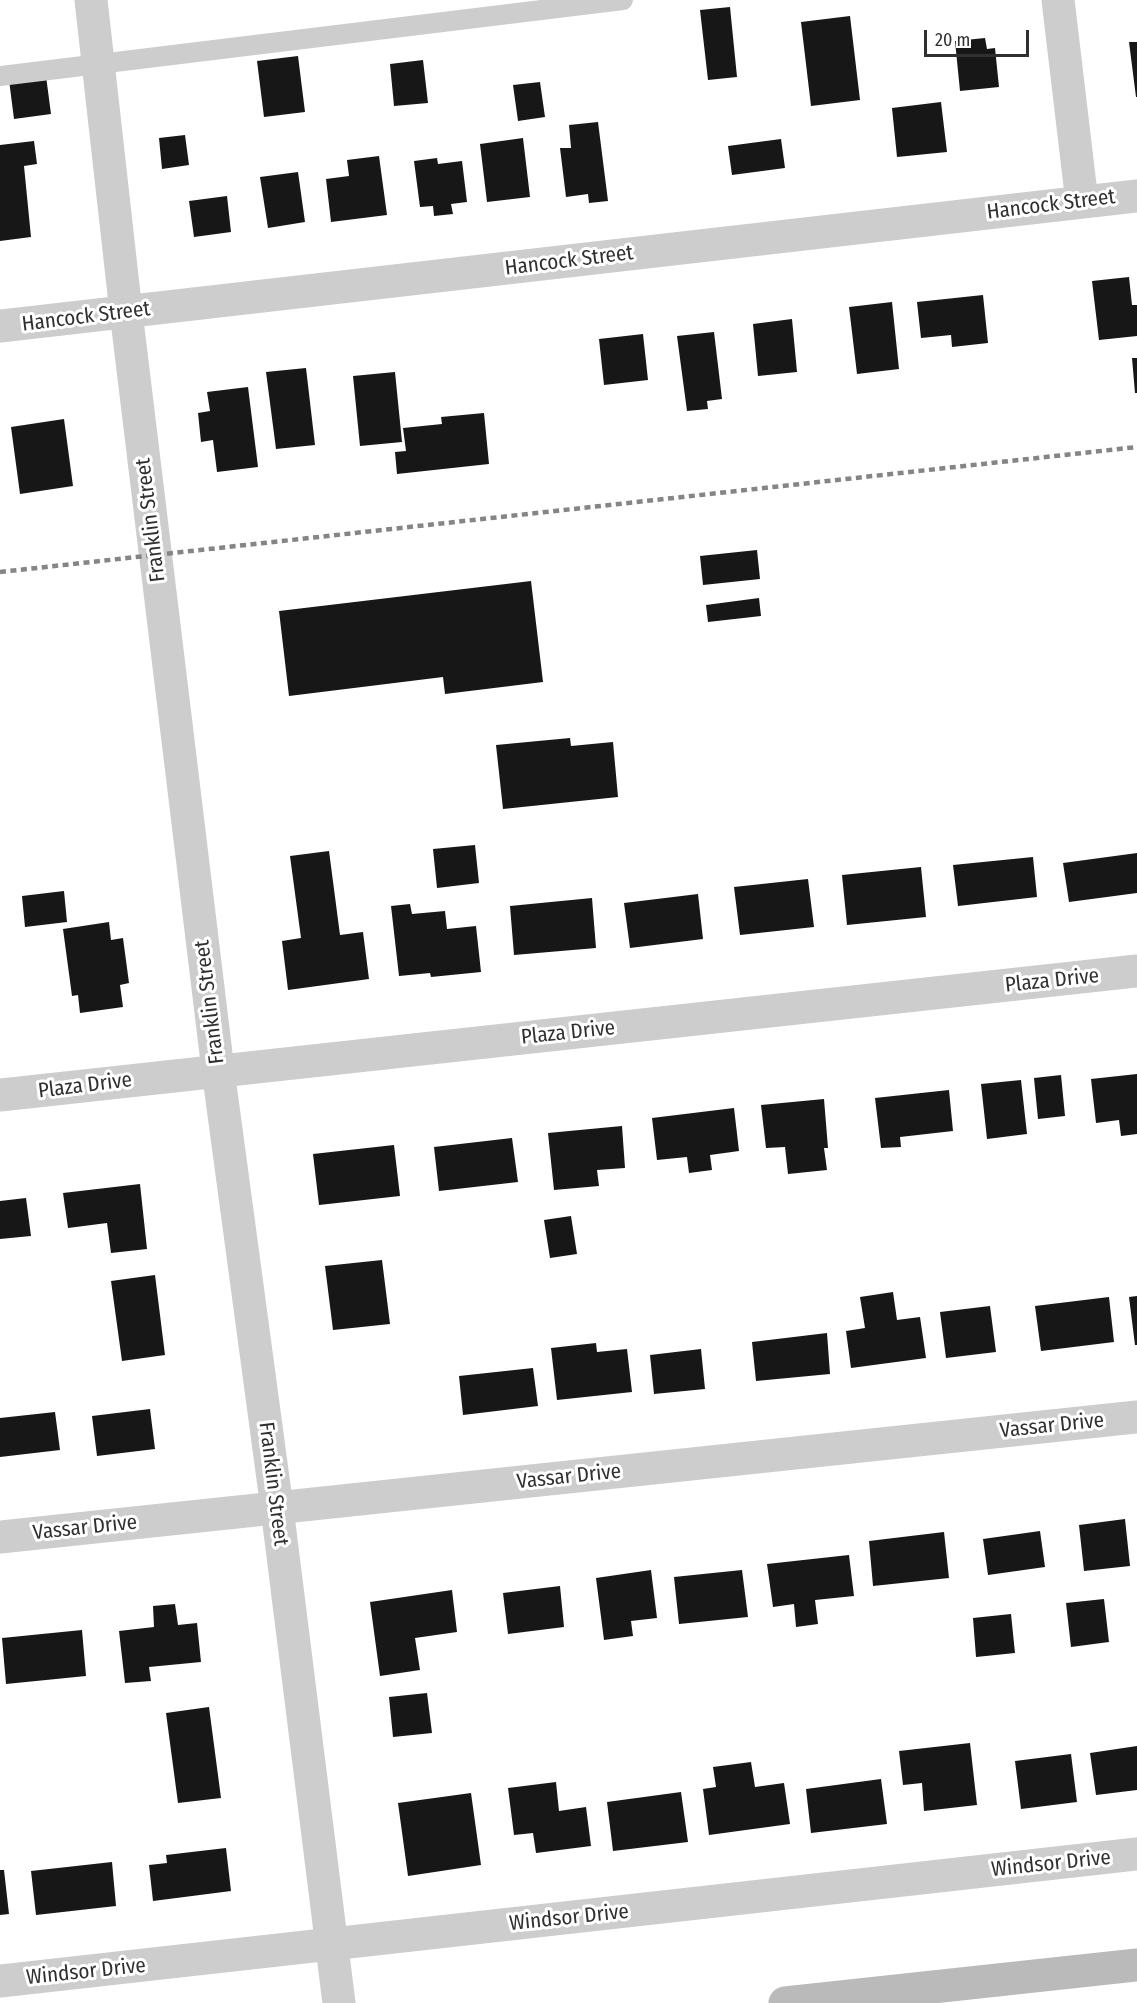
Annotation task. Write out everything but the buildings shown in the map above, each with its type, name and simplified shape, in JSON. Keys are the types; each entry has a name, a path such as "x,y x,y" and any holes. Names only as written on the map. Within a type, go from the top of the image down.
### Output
{"main road":[{"path":"785,2003 1137,1965"}],"street":[{"name":"Franklin Street","path":"91,0 126,312 218,1070 277,1508 339,2003"},
{"path":"1058,0 1082,202"},
{"name":"Hancock Street","path":"0,326 1137,195"},
{"name":"Plaza Drive","path":"0,1095 1137,971"},
{"name":"Vassar Drive","path":"0,1537 1137,1417"},
{"name":"Windsor Drive","path":"0,1981 1137,1854"}],"lane":[{"path":"0,76 623,0"}],"railway":[{"path":"0,572 1137,447"}]}
